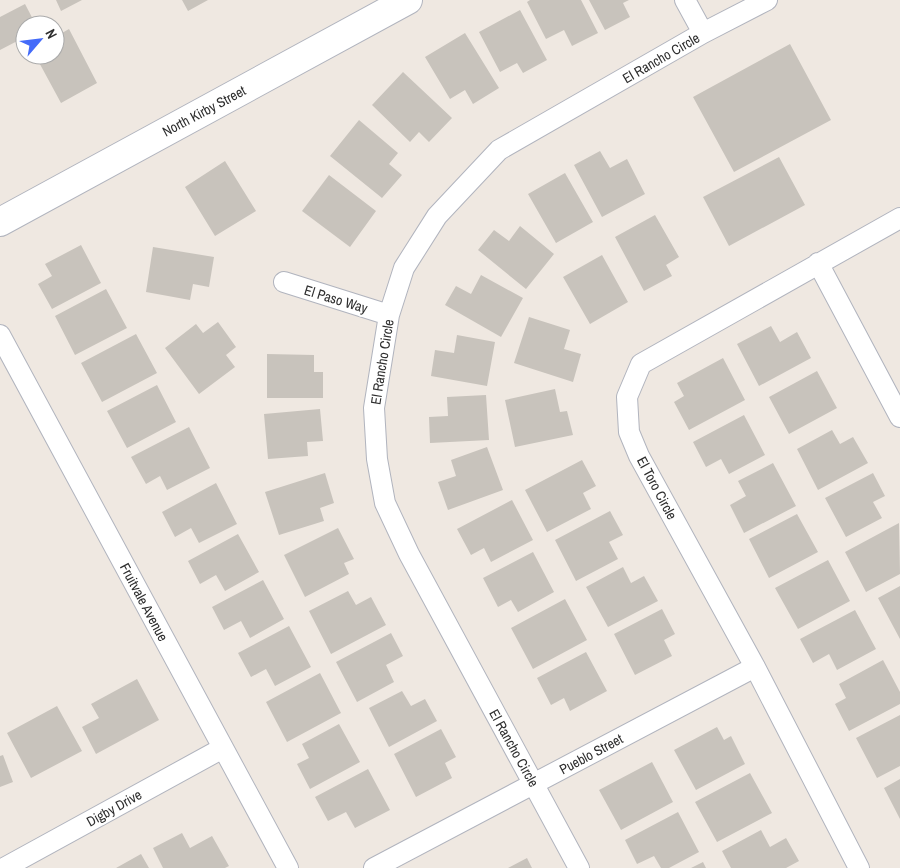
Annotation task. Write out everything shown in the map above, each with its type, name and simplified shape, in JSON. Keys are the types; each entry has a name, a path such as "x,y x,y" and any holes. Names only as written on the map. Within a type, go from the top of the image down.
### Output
{"street":[{"name":"North Kirby Street","path":"0,222 408,0"},
{"path":"685,0 703,33"},
{"name":"El Rancho Circle","path":"579,868 409,554 385,503 377,459 374,408 389,315 404,268 437,216 499,150 703,33 767,0"},
{"name":"El Toro Circle","path":"860,868 755,667 639,456 629,432 627,397 641,364 900,218"},
{"path":"818,264 900,417"},
{"name":"El Paso Way","path":"284,282 389,315"},
{"name":"Fruitvale Avenue","path":"0,335 288,868"},
{"name":"Pueblo Street","path":"374,868 755,667"},
{"name":"Digby Drive","path":"4,868 224,748"}],"building":[{"path":"56,0 82,0 61,11"},
{"path":"182,0 208,0 188,11"},
{"path":"530,0 581,0 598,33 572,46 564,30 546,39 527,2"},
{"path":"589,0 629,0 623,3 630,17 605,30"},
{"path":"25,4 31,15 15,15 15,42 0,50 0,17"},
{"path":"520,10 547,60 523,73 517,63 500,72 479,32"},
{"path":"69,29 97,83 61,103 40,65 65,65 65,31"},
{"path":"465,33 499,88 473,104 465,90 450,99 425,57"},
{"path":"790,44 831,120 734,172 693,97"},
{"path":"403,72 452,118 429,142 419,132 410,142 372,105"},
{"path":"359,120 398,153 389,164 402,175 382,198 330,156"},
{"path":"600,151 610,168 627,159 645,194 602,217 574,165"},
{"path":"779,157 805,205 729,246 703,197"},
{"path":"225,161 256,211 215,236 185,187"},
{"path":"565,173 593,222 556,243 528,194"},
{"path":"329,175 376,211 350,247 302,211"},
{"path":"655,215 679,257 666,265 672,276 644,291 615,237"},
{"path":"520,226 554,254 526,289 478,250 494,230 509,241"},
{"path":"81,245 101,283 52,309 38,284 52,276 45,264"},
{"path":"153,247 214,257 209,287 193,284 190,300 146,292"},
{"path":"602,255 628,302 590,324 563,277"},
{"path":"481,275 523,298 501,337 445,305 456,286 471,294"},
{"path":"106,289 127,328 75,355 55,316"},
{"path":"529,317 570,330 564,349 581,354 573,382 514,363"},
{"path":"218,322 236,347 226,355 235,367 199,394 165,348 196,324 203,333"},
{"path":"771,326 780,342 797,332 811,358 759,386 737,344"},
{"path":"136,334 157,373 102,402 81,363"},
{"path":"457,335 495,342 487,386 431,376 435,350 454,353"},
{"path":"267,354 314,355 314,372 323,372 323,398 267,398"},
{"path":"723,358 745,400 689,430 674,402 684,396 677,383"},
{"path":"817,371 837,408 789,434 769,397"},
{"path":"157,385 176,422 127,448 107,411"},
{"path":"555,389 560,412 567,411 573,435 515,447 505,400"},
{"path":"486,395 489,440 430,443 429,417 448,416 447,397"},
{"path":"320,409 323,441 307,442 308,456 268,459 264,414"},
{"path":"744,415 765,455 729,474 721,459 706,467 693,442"},
{"path":"189,427 210,468 167,490 160,476 146,484 131,457"},
{"path":"832,430 840,444 853,437 868,463 818,490 797,449"},
{"path":"487,447 503,490 448,510 438,482 456,476 451,460"},
{"path":"582,460 596,486 583,493 591,509 547,532 525,490"},
{"path":"773,463 796,506 744,533 730,505 746,496 738,481"},
{"path":"325,473 334,503 320,508 324,521 279,535 265,492"},
{"path":"873,473 885,496 873,502 882,518 846,537 825,498"},
{"path":"216,483 237,524 199,543 191,528 175,537 162,512"},
{"path":"512,500 533,540 491,562 484,548 471,555 457,529"},
{"path":"610,511 623,535 609,542 618,559 576,581 555,540"},
{"path":"797,514 818,552 769,578 749,539"},
{"path":"899,523 900,574 866,592 845,552"},
{"path":"338,528 354,559 344,563 349,574 305,597 284,555"},
{"path":"238,534 259,572 225,591 216,575 200,584 188,561"},
{"path":"533,552 554,592 518,612 511,600 498,607 483,578"},
{"path":"828,560 850,601 798,629 775,588"},
{"path":"623,567 631,583 644,576 658,601 608,627 586,587"},
{"path":"263,580 284,619 250,638 241,621 224,630 212,607"},
{"path":"900,586 900,639 878,598"},
{"path":"348,591 356,605 371,597 386,625 331,654 309,611"},
{"path":"565,599 587,640 533,669 511,628"},
{"path":"662,609 675,634 664,640 672,656 635,675 614,634"},
{"path":"855,610 876,649 837,670 829,654 813,663 800,639"},
{"path":"289,626 311,667 275,686 266,669 251,677 238,653"},
{"path":"391,633 403,656 386,665 394,682 357,702 336,662"},
{"path":"586,652 607,691 570,711 564,698 551,705 537,678"},
{"path":"883,660 900,692 900,704 849,731 835,704 846,698 839,684"},
{"path":"320,673 341,713 287,742 266,702"},
{"path":"137,679 159,720 96,754 82,727 99,718 91,704"},
{"path":"402,691 411,706 425,699 437,721 389,747 369,708"},
{"path":"57,706 82,751 31,778 7,733"},
{"path":"900,715 900,766 877,778 856,738"},
{"path":"339,724 360,762 310,789 297,764 309,758 302,744"},
{"path":"717,727 724,740 731,736 745,764 696,790 674,750"},
{"path":"441,729 456,757 445,763 452,778 416,797 394,754"},
{"path":"3,755 13,782 0,787 0,756"},
{"path":"652,762 673,802 621,830 599,790"},
{"path":"368,769 390,810 355,828 346,812 328,821 315,797"},
{"path":"750,773 772,813 717,842 695,802"},
{"path":"900,779 900,819 884,788"},
{"path":"678,812 699,852 669,868 661,868 654,856 637,864 625,840"},
{"path":"761,830 770,847 786,838 799,861 786,868 731,868 722,851"},
{"path":"182,833 190,848 212,836 229,866 225,868 163,868 153,848"},
{"path":"141,854 149,868 116,868"},
{"path":"527,858 532,868 508,868"},
{"path":"703,862 706,868 691,868"}]}
